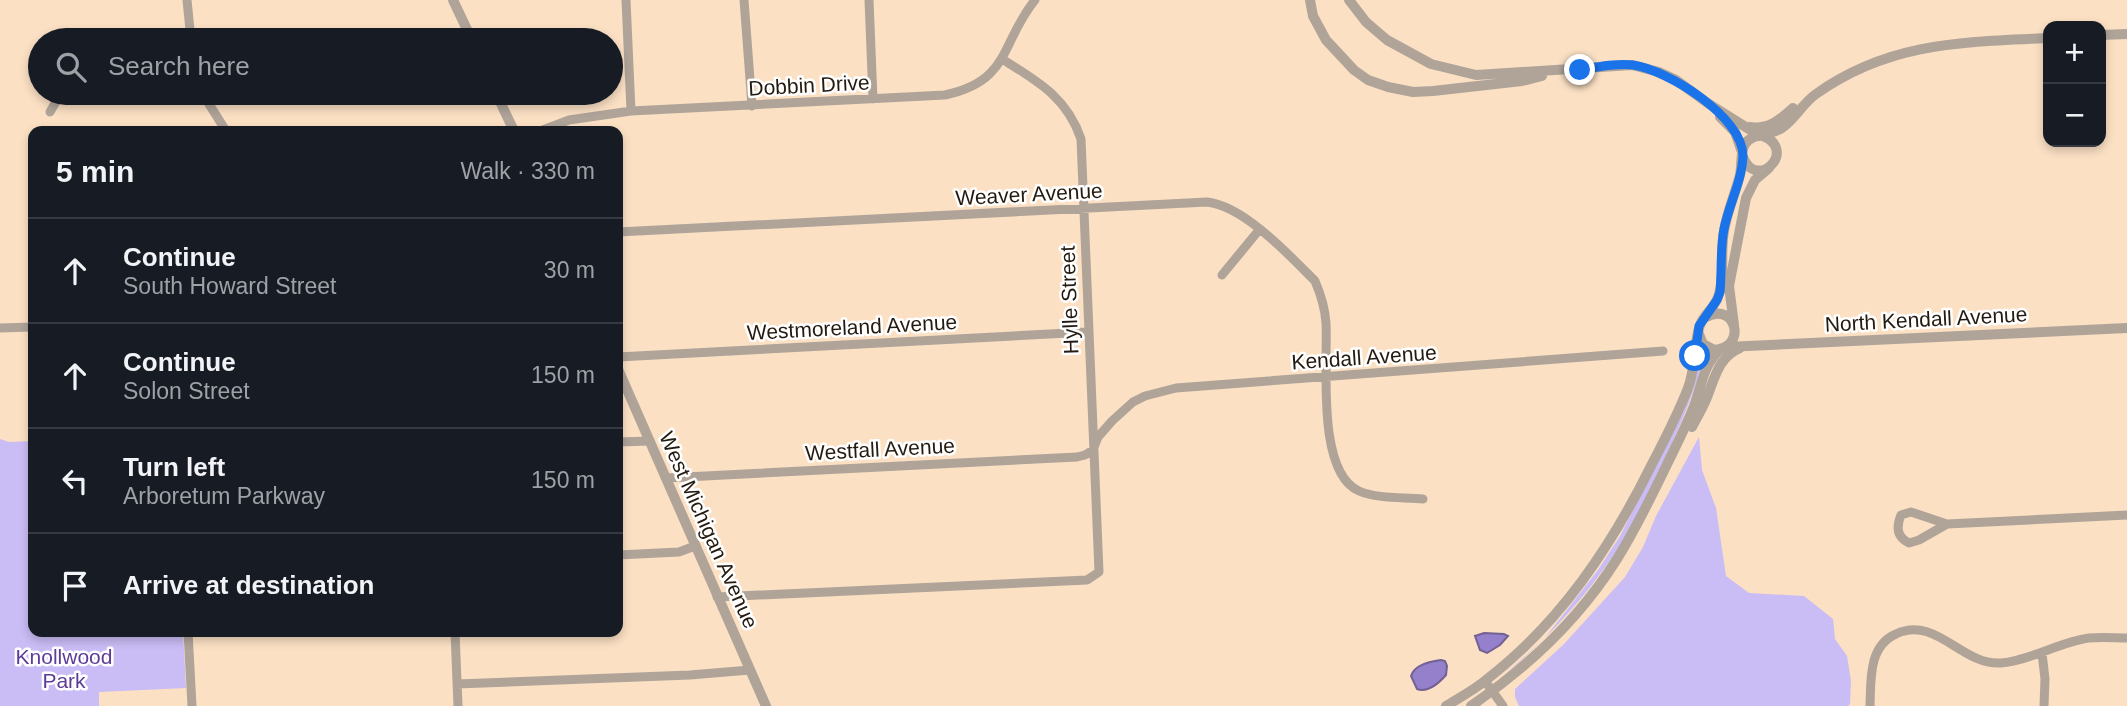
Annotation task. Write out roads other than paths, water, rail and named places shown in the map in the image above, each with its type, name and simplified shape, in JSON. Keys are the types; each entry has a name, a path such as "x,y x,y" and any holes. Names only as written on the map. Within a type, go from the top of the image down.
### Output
{"street":[{"path":"187,0 190,28"},
{"path":"453,0 466,28"},
{"path":"626,0 631,111"},
{"path":"744,0 752,106"},
{"path":"869,0 873,99"},
{"name":"Dobbin Drive","path":"553,126 569,120 631,111 945,95 965,91 978,84 1002,59 1027,9 1035,0"},
{"path":"1310,0 1313,16 1326,40 1354,70 1368,80 1388,87 1413,92 1433,91 1522,81 1610,66"},
{"path":"1349,0 1366,22 1387,40 1408,53 1445,69 1476,75 1632,65 1659,72 1681,83 1709,104 1773,142 1777,153 1773,164 1755,180 1746,198 1729,286 1734,338 1706,366 1687,422 1653,493"},
{"path":"2106,35 2127,34"},
{"path":"1744,126 1768,126 1804,100 1858,70 1908,51 1955,43 2043,38"},
{"name":"Hylle Street","path":"717,597 1087,580 1097,575 1099,561 1087,332 1081,139 1072,117 1044,85 1002,59"},
{"path":"1446,706 1485,681 1551,619 1581,585 1608,546 1633,503 1679,409 1694,367 1699,326 1720,292 1724,229 1747,141 1781,129 1813,96"},
{"path":"1709,104 1735,132 1745,162 1759,171 1769,168"},
{"path":"50,112 54,105"},
{"path":"210,105 223,126"},
{"path":"502,105 512,126"},
{"name":"Weaver Avenue","path":"623,232 1207,202 1225,206 1259,230 1315,281 1319,290 1326,321 1325,378 1333,456 1339,473 1358,491 1423,499"},
{"path":"1222,275 1259,230"},
{"path":"1706,317 1722,314 1727,316 1734,326"},
{"path":"0,328 28,327"},
{"name":"North Kendall Avenue","path":"1723,348 2127,327"},
{"name":"Westmoreland Avenue","path":"623,357 1087,332"},
{"path":"1699,332 1703,344 1708,348 1723,348"},
{"path":"1471,706 1530,661 1593,592 1616,561 1701,411 1722,363 1732,351 1743,347"},
{"name":"Kendall Avenue","path":"1093,450 1098,438 1112,421 1133,402 1176,388 1663,351"},
{"name":"West Michigan Avenue","path":"623,392 650,440 766,706"},
{"path":"623,442 650,440"},
{"name":"Westfall Avenue","path":"666,478 1077,457 1093,450"},
{"path":"1947,524 1909,543 1901,539 1898,530 1901,515 1911,512 1947,524 2127,515"},
{"path":"623,555 679,552 695,547"},
{"path":"1870,706 1871,669 1876,654 1893,635 1908,630 1931,632 1991,663 2026,658 2089,638 2127,638"},
{"path":"188,637 192,706"},
{"path":"455,637 458,706"},
{"path":"2042,653 2044,706"},
{"path":"457,684 690,675 750,670"},
{"path":"1485,681 1503,706"}],"park label":[{"name":"Knollwood Park","path":"64,668"}]}
